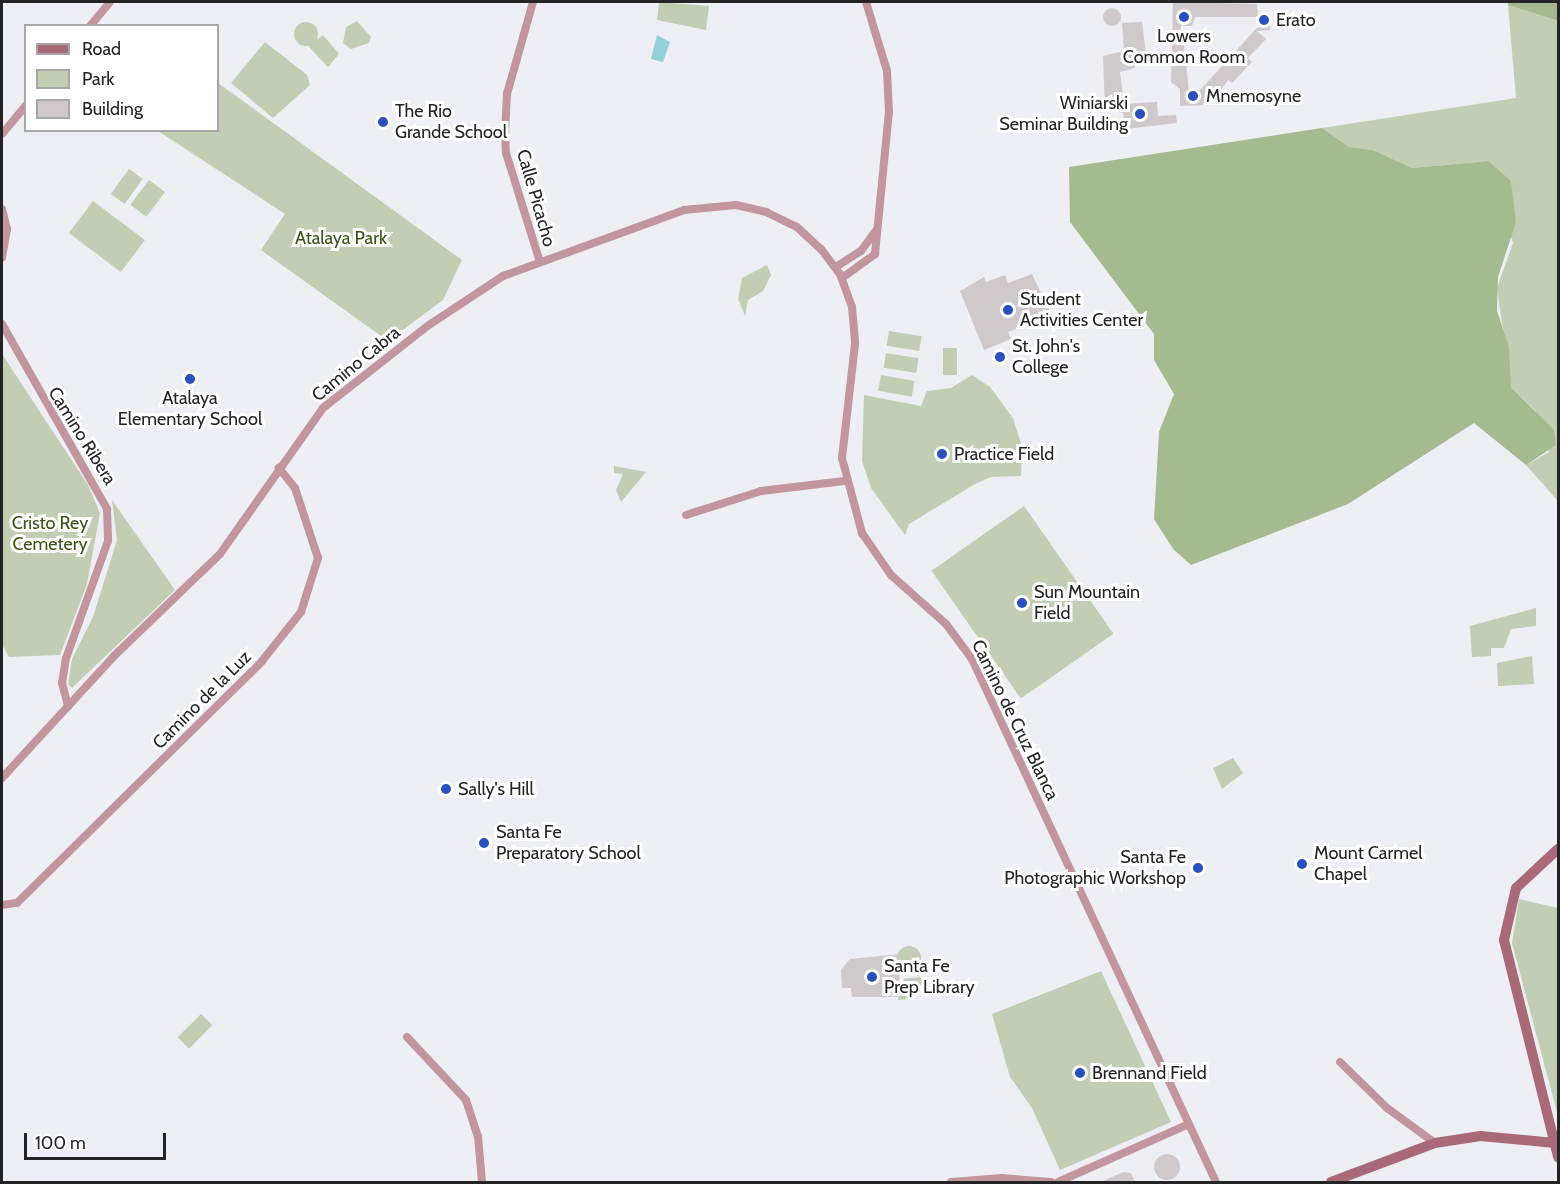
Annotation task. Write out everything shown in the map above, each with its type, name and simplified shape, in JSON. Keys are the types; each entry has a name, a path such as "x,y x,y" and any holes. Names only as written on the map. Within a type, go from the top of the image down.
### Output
{"street":[{"path":"92,24 110,2"},
{"name":"Calle Picacho","path":"533,2 507,94 505,128 506,153 540,262"},
{"path":"839,273 875,254 875,232 889,88 866,2"},
{"path":"2,134 24,107"},
{"name":"Camino Cabra","path":"2,778 68,706 213,561 323,408 366,373 482,287 540,262 700,205 735,205 797,227 839,273"},
{"path":"2,209 7,230 2,258"},
{"path":"839,273 861,251 875,232"},
{"name":"Camino de Cruz Blanca","path":"839,273 856,334 841,437 844,481 862,533 879,561 951,630 972,659 1216,1182"},
{"name":"Camino Ribera","path":"2,324 10,348 107,509 108,541 66,658 62,683 68,706"},
{"name":"Camino de la Luz","path":"2,905 25,895 262,661 301,612 318,558 295,488 279,468"},
{"path":"686,515 761,491 844,481"},
{"path":"1558,849 1529,872 1516,888 1505,917 1506,953 1558,1157"},
{"path":"407,1036 466,1100 478,1136 482,1182"},
{"path":"1340,1062 1387,1108 1435,1143"},
{"path":"1058,1182 1189,1124"},
{"path":"1331,1182 1435,1143 1480,1136 1555,1143"},
{"path":"951,1182 1002,1178 1051,1182"}],"green space":[{"path":"659,2 709,6 706,30 657,20"},
{"path":"1508,2 1558,2 1558,21 1508,5"},
{"path":"1508,5 1558,21 1558,501 1526,465 1549,452 1535,410 1511,387 1497,288 1513,243 1487,161 1412,168 1373,150 1349,147 1322,128 1516,98"},
{"path":"357,21 371,37 369,43 351,49 343,43 346,27"},
{"path":"306,22 311,23 317,29 317,39 311,45 306,46 301,45 295,39 294,34 295,29 301,23"},
{"path":"323,35 339,54 328,67 308,46"},
{"path":"265,42 307,75 310,85 273,118 231,83"},
{"name":"Atalaya Park","path":"219,84 462,260 443,300 388,341 261,250 285,214 160,132 219,132"},
{"path":"1322,128 1349,147 1373,150 1412,168 1488,161 1511,181 1516,222 1498,277 1497,311 1509,347 1511,387 1554,430 1556,445 1526,465 1474,423 1348,504 1191,565 1173,549 1154,519 1159,432 1174,394 1154,360 1154,334 1070,222 1069,167"},
{"path":"129,169 143,179 125,204 111,194"},
{"path":"149,180 165,192 146,217 130,205"},
{"path":"93,201 145,240 121,272 69,233"},
{"path":"767,265 771,275 763,291 748,300 745,316 738,299 742,278"},
{"path":"889,331 922,336 919,351 887,346"},
{"path":"943,348 957,348 957,375 943,375"},
{"path":"886,353 919,358 916,373 884,368"},
{"name":"Cristo Rey Cemetery","path":"2,354 88,485 100,513 87,584 60,655 9,657 2,644"},
{"path":"881,375 914,381 912,397 878,391"},
{"name":"Practice Field","path":"972,375 990,387 1013,418 1022,447 1021,476 991,477 975,484 909,524 905,535 871,488 862,461 864,395 921,406 927,391 951,388"},
{"path":"614,466 646,472 621,502 616,490 623,474 614,473"},
{"path":"112,500 175,590 72,688 68,684 72,659 93,617 117,540"},
{"name":"Sun Mountain Field","path":"1024,506 1113,634 1021,699 931,571"},
{"path":"1536,608 1536,626 1511,629 1504,648 1491,648 1491,656 1472,657 1470,626"},
{"path":"1532,656 1534,684 1498,686 1497,663"},
{"path":"1233,758 1243,773 1222,789 1213,768"},
{"path":"1519,899 1558,908 1558,1116 1512,943"},
{"path":"909,946 914,947 920,953 920,963 914,969 909,970 904,969 898,963 897,958 898,953 904,947"},
{"name":"Brennand Field","path":"1101,971 1171,1122 1060,1170 1032,1108 1010,1077 992,1014"},
{"path":"921,977 922,986 912,999 898,1000 902,979"},
{"path":"201,1014 212,1025 189,1049 178,1037"}],"water":[{"path":"657,35 670,42 663,62 651,59"}],"building":[{"path":"1173,2 1257,4 1258,17 1195,17 1192,26 1182,26 1190,101 1255,30 1270,18 1270,30 1257,31 1266,39 1248,58 1252,62 1232,83 1228,80 1210,105 1180,106 1180,89 1171,82"},
{"path":"1108,8 1116,8 1121,13 1119,24 1108,26 1103,21 1103,13"},
{"path":"1142,22 1146,53 1135,54 1135,68 1120,72 1124,104 1157,102 1158,116 1176,115 1177,123 1126,129 1123,113 1105,109 1103,56 1124,51 1122,23"},
{"name":"Student Activities Center","path":"1032,274 1052,316 1008,332 1011,339 984,350 960,291 984,277 986,282 1005,275 1008,283"},
{"name":"Santa Fe Prep Library","path":"900,954 899,997 852,997 851,988 842,988 841,970 850,959"},
{"path":"1167,1154 1176,1158 1180,1167 1176,1176 1167,1180 1158,1176 1154,1167 1158,1158"},
{"path":"1123,1172 1131,1173 1135,1182 1101,1182"}],"place":[{"name":"Lowers Common Room","path":"1184,17"},
{"name":"Erato","path":"1264,20"},
{"name":"Mnemosyne","path":"1193,96"},
{"name":"Winiarski Seminar Building","path":"1140,114"},
{"name":"The Rio Grande School","path":"383,122"},
{"name":"Student Activities Center","path":"1008,310"},
{"name":"St. John's College","path":"1000,357"},
{"name":"Atalaya Elementary School","path":"190,379"},
{"name":"Practice Field","path":"942,454"},
{"name":"Sun Mountain Field","path":"1022,603"},
{"name":"Sally's Hill","path":"446,789"},
{"name":"Santa Fe Preparatory School","path":"484,843"},
{"name":"Mount Carmel Chapel","path":"1302,864"},
{"name":"Santa Fe Photographic Workshop","path":"1198,868"},
{"name":"Santa Fe Prep Library","path":"872,977"},
{"name":"Brennand Field","path":"1080,1073"}]}
